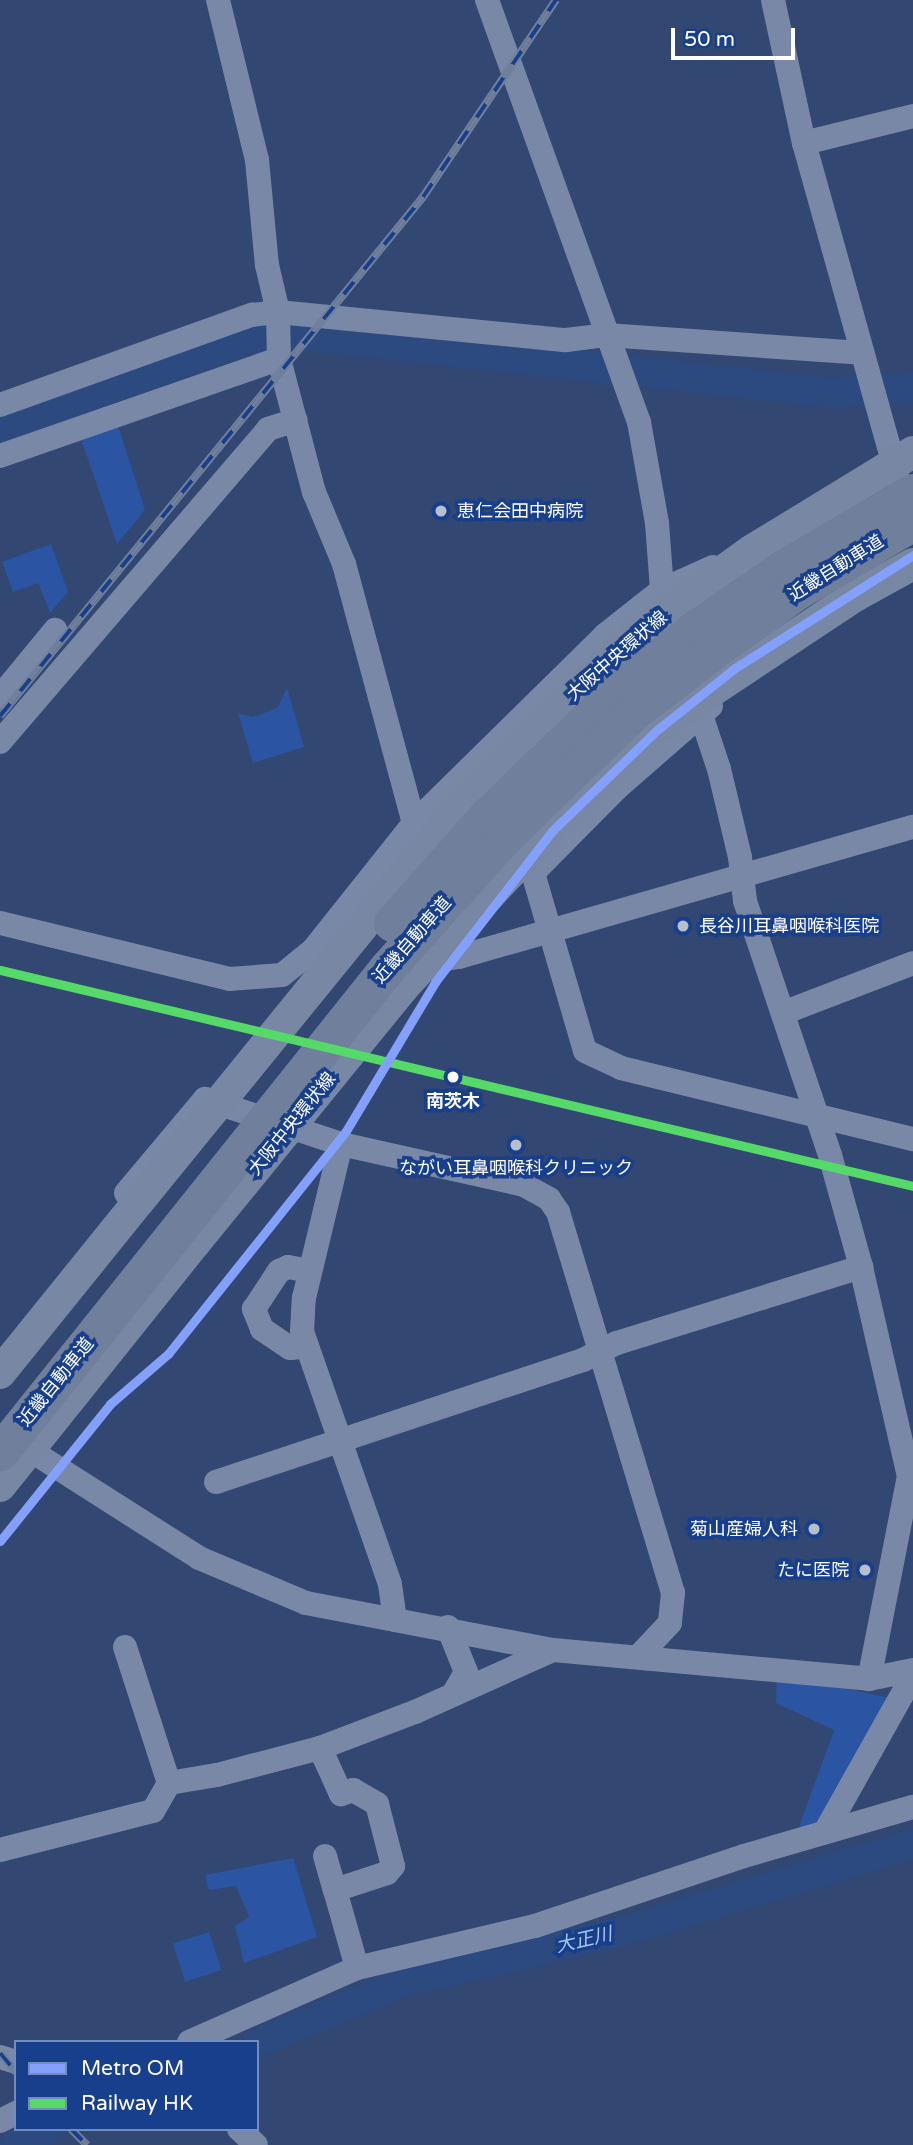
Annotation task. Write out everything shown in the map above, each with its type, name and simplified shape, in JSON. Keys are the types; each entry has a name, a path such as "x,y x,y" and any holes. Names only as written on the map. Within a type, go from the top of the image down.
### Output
{"highway":[{"name":"近畿自動車道","path":"0,1413 369,951 512,790 619,690 692,631 853,523 906,469"},
{"name":"近畿自動車道","path":"0,1452 388,967 505,836 635,711 709,654 797,591 913,522"}],"main road":[{"name":"大阪中央環状線","path":"0,1373 461,805 637,633 751,551 906,469"},
{"name":"大阪中央環状線","path":"0,1488 194,1244 408,982 553,824 650,732 789,639 913,564"}],"street":[{"path":"218,0 257,160 267,265 278,316 279,354 314,492 344,564 414,823"},
{"path":"487,0 639,422 657,523 662,590"},
{"path":"773,0 804,143 883,431 906,469 913,531"},
{"path":"804,143 913,116"},
{"path":"0,405 252,315 864,363"},
{"path":"0,456 279,354"},
{"path":"0,742 268,429 296,420"},
{"path":"0,923 247,981 282,975 300,962 414,823 605,635 662,590 751,551"},
{"path":"0,697 55,631"},
{"path":"789,639 609,796 533,873 548,932 585,1051 621,1068 913,1139"},
{"path":"701,715 719,769 745,901 814,1115 830,1155 861,1267 909,1476 869,1679"},
{"path":"353,896 419,947 444,959 548,932 913,827"},
{"path":"783,1013 913,963"},
{"path":"0,1353 200,1102 212,1099 341,1144 524,1185 549,1199 561,1218 673,1593 670,1623 640,1655"},
{"path":"0,1488 36,1454 298,1127"},
{"path":"341,1144 302,1311 305,1347 390,1584 395,1620"},
{"path":"305,1347 290,1348 262,1329 254,1309 279,1271 289,1267 310,1271"},
{"path":"216,1482 340,1443 599,1352 861,1267"},
{"path":"36,1454 199,1558 306,1603 448,1627 553,1650 640,1655 869,1679 913,1673"},
{"path":"448,1627 466,1672 456,1691"},
{"path":"0,1850 153,1811 169,1783 125,1647"},
{"path":"169,1783 217,1775 320,1748 415,1712 456,1691 553,1650"},
{"path":"825,1832 913,1673"},
{"path":"320,1748 341,1794 353,1790 377,1804 393,1866 387,1873 335,1890"},
{"path":"194,2040 357,1968 535,1926 825,1832 913,1807"},
{"path":"326,1856 357,1968"},
{"path":"241,2131 256,2145"}],"shaded area":[{"path":"117,423 145,510 117,544 80,436"},
{"path":"51,544 68,592 50,613 38,583 13,592 2,562"},
{"path":"287,688 304,747 253,763 238,713 253,717 278,707"},
{"path":"777,1674 890,1698 821,1825 799,1827 834,1730 776,1703"},
{"path":"293,1858 317,1937 244,1963 235,1926 249,1917 236,1886 209,1890 205,1875"},
{"path":"209,1932 221,1970 185,1982 173,1944"}],"waterway":[{"path":"0,428 249,339 299,335 834,393 913,387"},
{"name":"大正川","path":"259,2042 407,1981 617,1933 913,1844"},
{"name":"大正川","path":"15,2145 44,2131"}],"railway":[{"path":"0,716 423,197 556,0"},
{"path":"0,2053 14,2070"},
{"path":"73,2131 87,2145"}],"metro line":[{"name":"OM","path":"0,1541 110,1404 168,1354 346,1131 435,982 552,831 657,730 735,668 913,555"}],"rail line":[{"name":"HK","path":"0,970 913,1186"}],"place":[{"name":"恵仁会田中病院","path":"441,511"},
{"name":"長谷川耳鼻咽喉科医院","path":"683,926"},
{"name":"南茨木","path":"453,1077"},
{"name":"ながい耳鼻咽喉科クリニック","path":"516,1145"},
{"name":"菊山産婦人科","path":"814,1529"},
{"name":"たに医院","path":"865,1570"}]}
